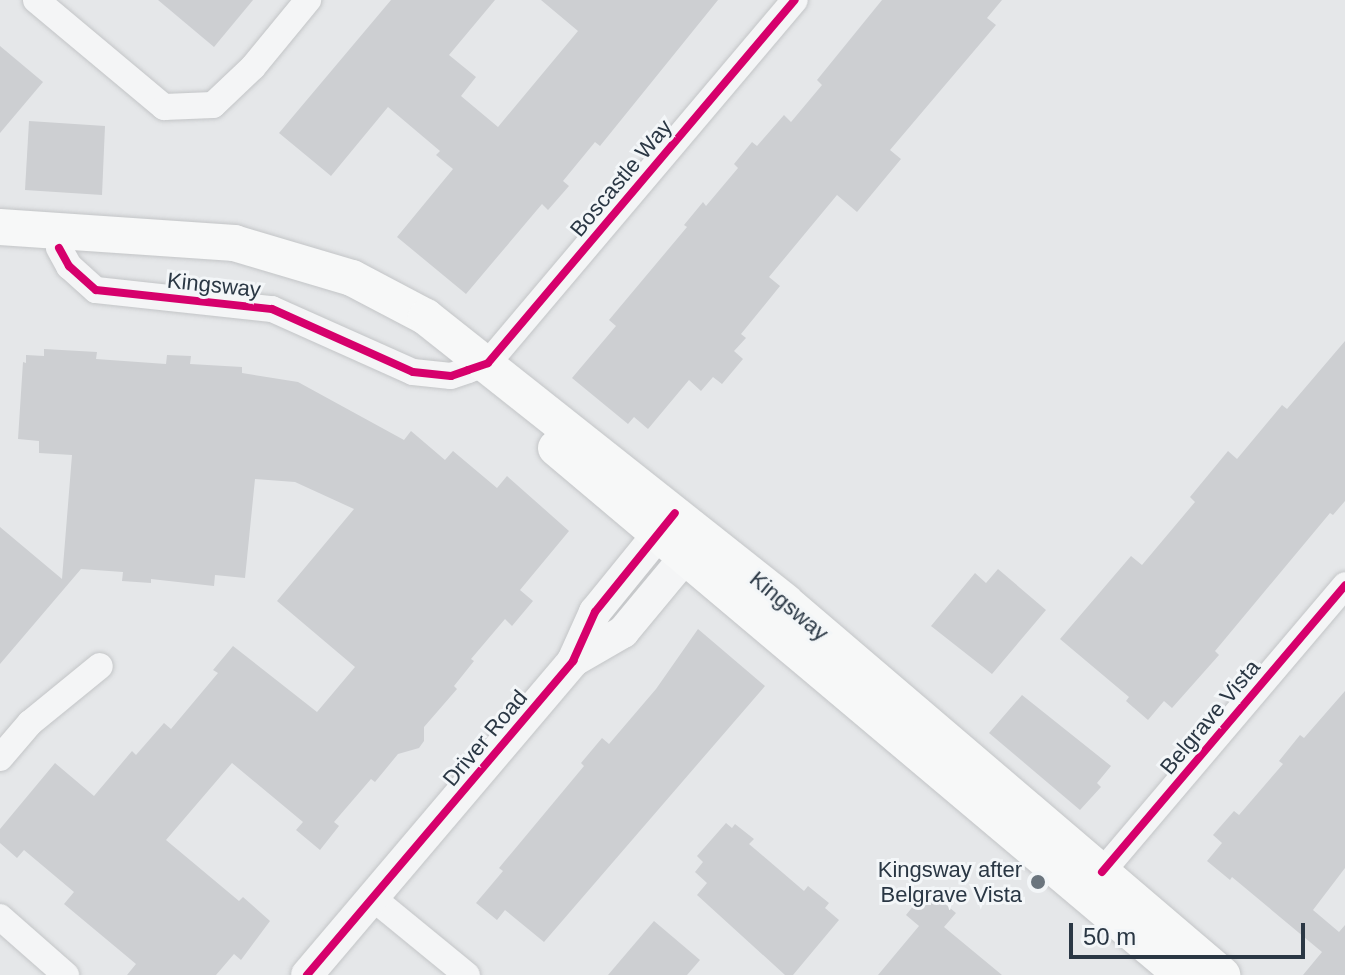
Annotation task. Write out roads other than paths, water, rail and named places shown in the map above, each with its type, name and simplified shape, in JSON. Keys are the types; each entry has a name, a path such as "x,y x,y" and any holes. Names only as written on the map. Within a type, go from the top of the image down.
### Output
{"main road":[{"name":"Kingsway","path":"0,227 234,243 352,278 426,317 478,367 680,536 1182,975"},
{"name":"Kingsway","path":"0,246 218,259 310,283 384,314 478,367"},
{"name":"Kingsway","path":"680,536 785,602 1222,975"}],"street":[{"path":"36,0 164,107 213,105 253,67 308,0"},
{"name":"Boscastle Way","path":"478,367 795,0"},
{"name":"Driver Road","path":"307,975 573,661 623,632 680,536"},
{"name":"Belgrave Vista","path":"1102,872 1345,585"},
{"path":"0,758 30,723 100,666"},
{"path":"374,899 467,975"},
{"path":"0,917 66,975"}],"place":[{"name":"Kingsway after Belgrave Vista","path":"1038,882"}]}
